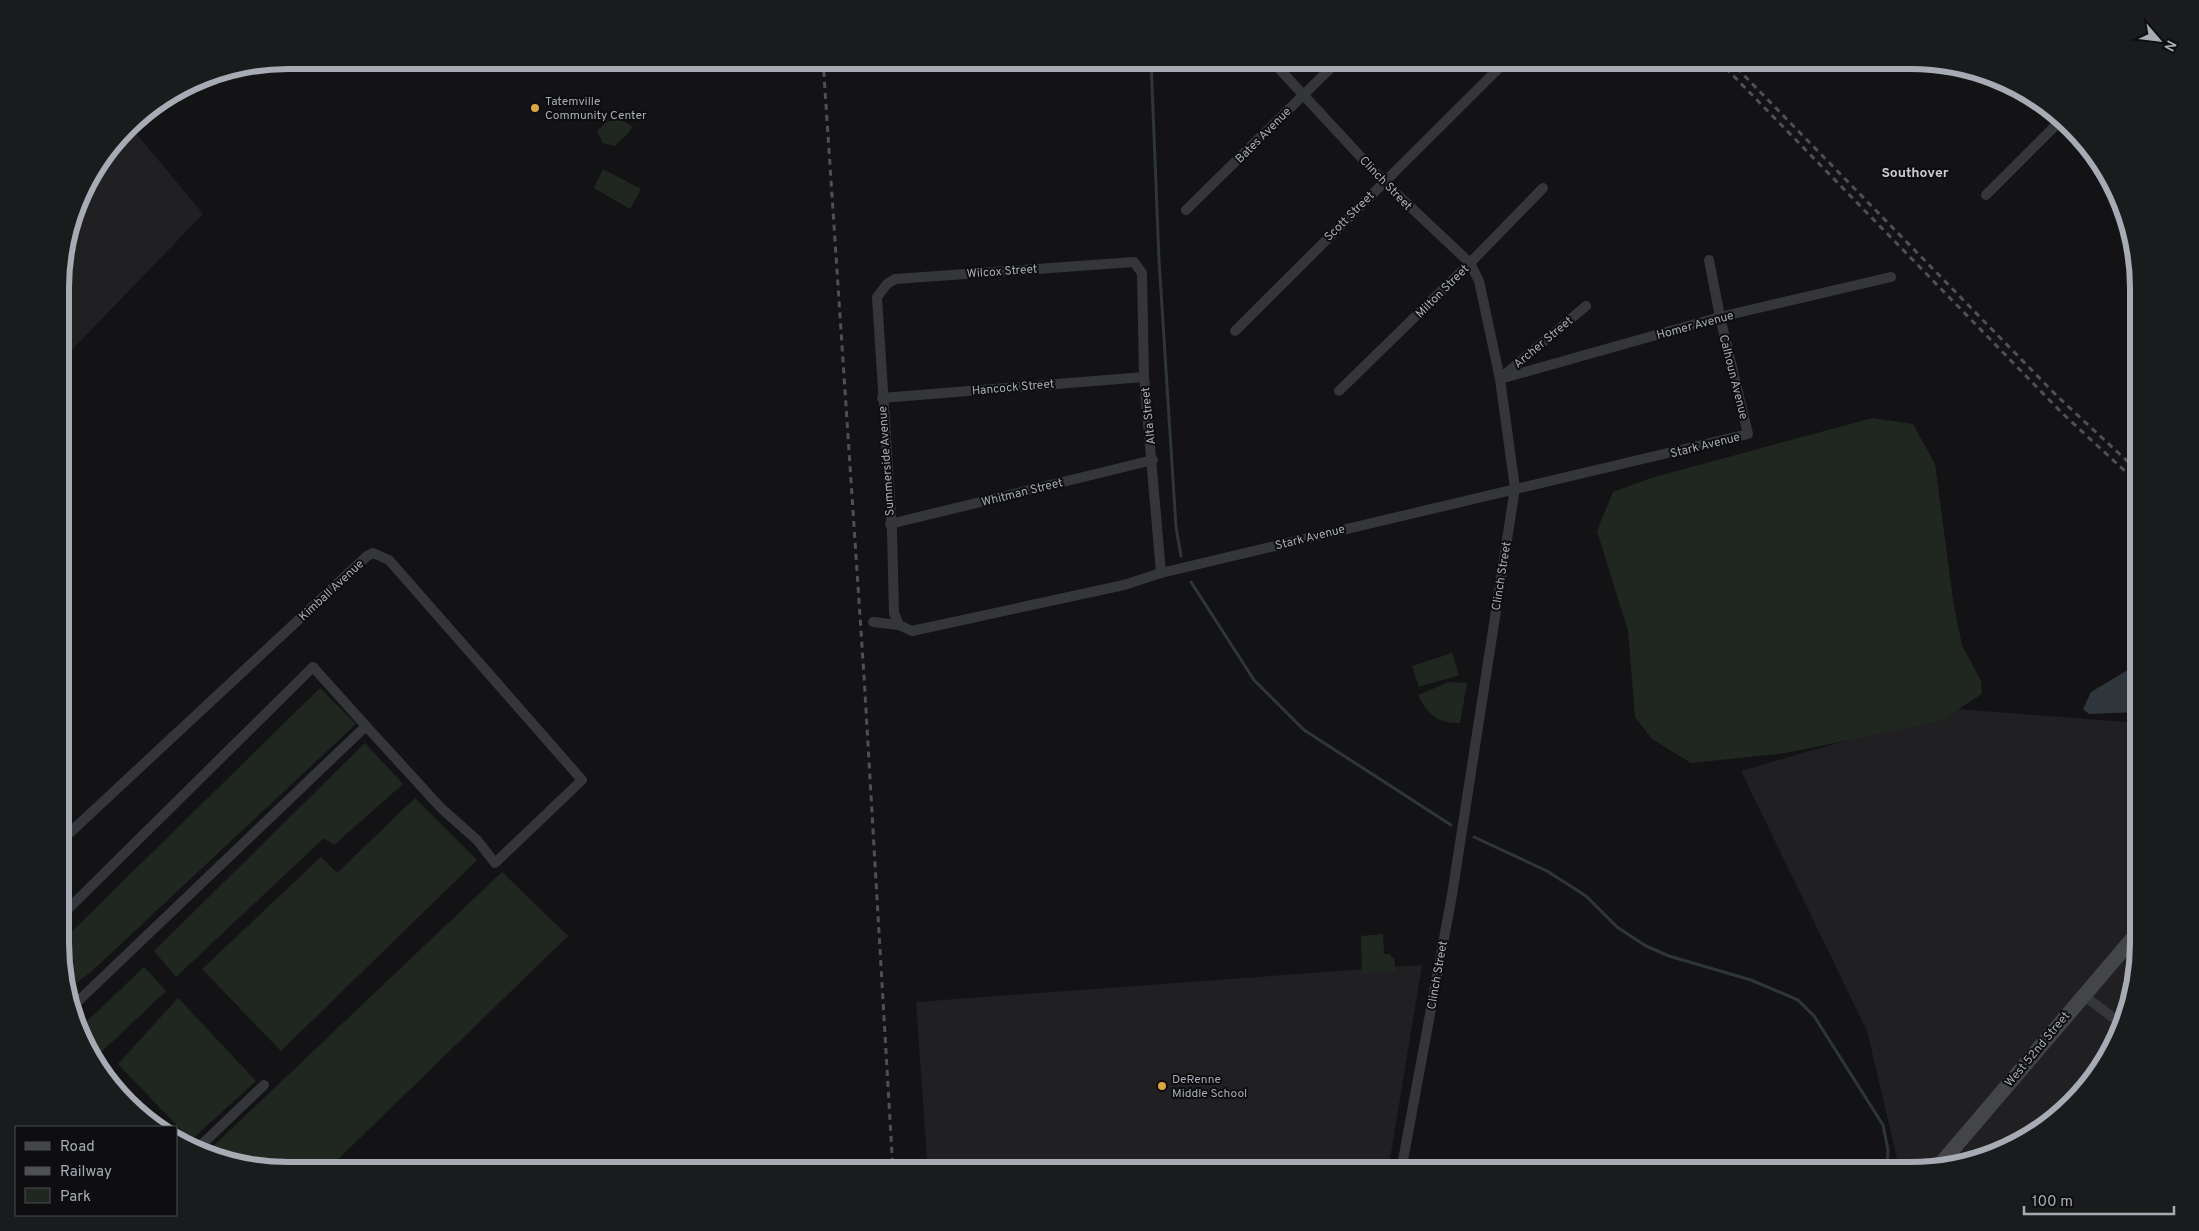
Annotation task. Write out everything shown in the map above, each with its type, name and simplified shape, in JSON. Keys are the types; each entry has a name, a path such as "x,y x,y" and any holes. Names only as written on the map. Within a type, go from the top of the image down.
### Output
{"main road":[{"name":"West 52nd Street","path":"1947,1159 2130,940"}],"street":[{"name":"Clinch Street","path":"1280,69 1384,182 1470,263 1479,280 1500,379 1514,488 1452,896 1404,1162"},
{"name":"Bates Avenue","path":"1186,210 1330,69"},
{"name":"Scott Street","path":"1234,330 1498,69"},
{"path":"1986,195 2057,124"},
{"name":"Milton Street","path":"1339,391 1470,263 1542,188"},
{"name":"Calhoun Avenue","path":"1710,260 1720,318 1748,434"},
{"name":"Wilcox Street","path":"877,297 887,284 895,279 1134,262"},
{"name":"Alta Street","path":"1134,262 1142,273 1144,377 1153,460 1161,574"},
{"name":"Homer Avenue","path":"1500,379 1720,318 1891,277"},
{"name":"Summerside Avenue","path":"877,297 894,613 900,625"},
{"name":"Archer Street","path":"1500,379 1586,306"},
{"name":"Hancock Street","path":"882,398 1144,377"},
{"name":"Stark Avenue","path":"873,622 900,625 912,631 1124,586 1161,574 1514,488 1748,434"},
{"name":"Whitman Street","path":"890,524 1153,460"},
{"name":"Kimball Avenue","path":"69,833 367,556 373,553 389,560 582,780 495,863 477,840 441,808 366,726"},
{"path":"69,908 313,667 366,726 76,1002"},
{"path":"2083,995 2117,1020"},
{"path":"201,1145 264,1085"}],"shaded area":[{"path":"135,131 203,214 69,353 69,273 80,217 98,178 114,154"},
{"path":"2130,669 2130,712 2089,714 2083,709 2091,692"},
{"path":"1955,709 2130,722 2130,958 2126,986 2119,1014 2101,1053 2076,1088 2056,1108 2021,1133 1982,1151 1926,1162 1898,1162 1867,1031 1741,771"},
{"name":"DeRenne Middle School","path":"1422,965 1389,1162 927,1162 916,1002"}],"green space":[{"path":"621,120 632,126 629,132 615,146 603,143 597,131 608,121"},
{"path":"603,169 641,189 630,209 594,188"},
{"path":"1872,418 1913,424 1935,464 1954,607 1962,645 1981,681 1982,694 1940,721 1786,753 1691,763 1652,739 1635,717 1628,631 1597,531 1613,492 1651,478"},
{"path":"1452,653 1459,675 1419,687 1412,666"},
{"path":"1449,682 1467,683 1460,723 1452,723 1434,716 1426,708 1418,695"},
{"path":"320,688 356,724 91,972 73,985 69,958 69,934"},
{"path":"365,743 403,784 334,845 324,838 176,977 154,951"},
{"path":"415,798 477,860 281,1051 202,969 321,857 337,873"},
{"path":"502,872 568,936 335,1162 273,1162 231,1155 211,1149"},
{"path":"1383,934 1384,954 1390,954 1394,958 1396,971 1362,974 1361,936"},
{"path":"144,967 166,991 99,1054 84,1024"},
{"path":"178,998 256,1081 191,1140 118,1064"}],"waterway":[{"path":"1151,69 1159,260 1176,527 1181,556"},
{"path":"1191,582 1254,680 1304,730 1451,825"},
{"path":"1474,837 1547,871 1586,896 1617,927 1646,946 1669,956 1751,980 1798,1000 1814,1016 1883,1125 1888,1150 1887,1162"}],"railway":[{"path":"824,69 864,676 892,1162"},
{"path":"1727,69 2062,413 2130,476"},
{"path":"1738,69 2058,397 2130,464"}],"place":[{"name":"Tatemville Community Center","path":"535,108"},
{"name":"DeRenne Middle School","path":"1162,1086"}],"district":[{"name":"Southover","path":"1915,172"}]}
